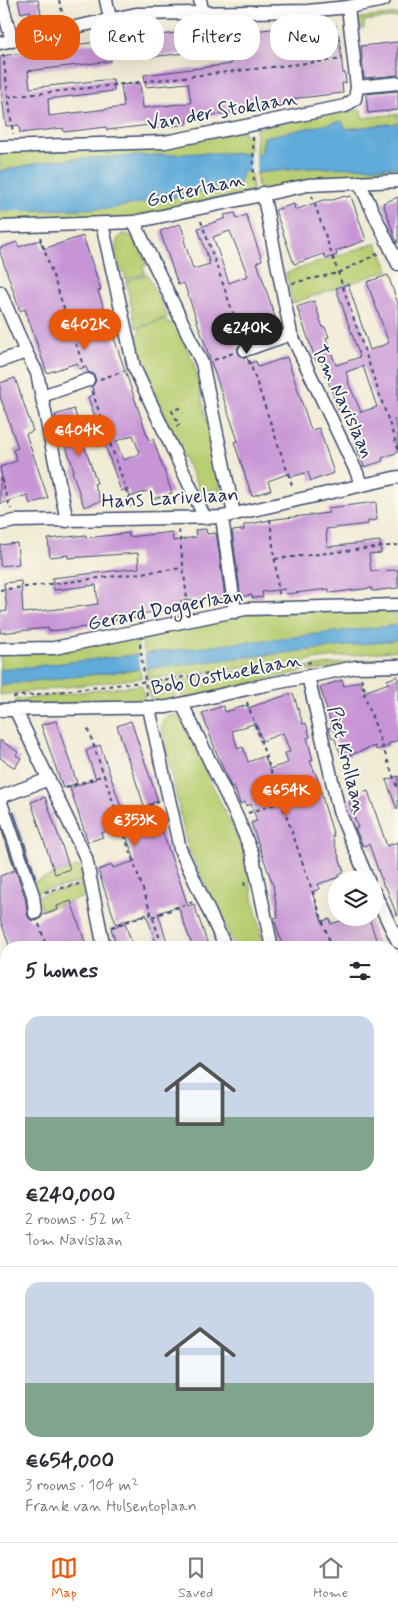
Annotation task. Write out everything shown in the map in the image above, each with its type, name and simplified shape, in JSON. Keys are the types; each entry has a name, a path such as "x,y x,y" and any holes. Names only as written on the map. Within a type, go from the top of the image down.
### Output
{"street":[{"path":"2,0 5,42"},
{"path":"106,0 109,15"},
{"path":"200,0 203,14"},
{"path":"130,15 203,14 306,6 348,8 368,2 384,0"},
{"path":"348,8 357,88 398,83"},
{"name":"Van der Stoklaan","path":"0,147 166,142 345,106 355,99 357,88"},
{"name":"Gorterlaan","path":"0,227 134,222 308,185 398,181"},
{"path":"359,182 398,264"},
{"name":"Tom Navislaan","path":"263,194 292,334 361,485"},
{"path":"134,222 202,363 228,516 235,612"},
{"path":"102,224 134,367 205,518"},
{"path":"0,292 37,373 67,521"},
{"name":"Tom Navislaan","path":"245,350 292,334"},
{"path":"0,361 26,352"},
{"path":"42,396 88,380"},
{"name":"Hans Larivelaan","path":"0,524 15,521 177,519 228,516 398,477"},
{"name":"Gerard Doggerlaan","path":"0,649 54,648 245,609 398,605"},
{"name":"Bob Oosthoeklaan","path":"0,710 167,707 308,676 360,667 398,666"},
{"name":"Piet Krollaan","path":"308,676 339,811 364,871"},
{"path":"182,704 237,817 252,853 271,941"},
{"path":"150,708 180,849 223,941"},
{"path":"16,710 86,858 103,941"},
{"path":"35,913 33,895 0,799 49,779"},
{"path":"383,911 398,941"}],"path":[{"path":"59,0 63,15"},
{"path":"5,42 8,97 14,146"},
{"path":"8,97 354,58"},
{"path":"253,144 254,179"},
{"path":"308,185 398,450"},
{"path":"282,285 338,274 390,248"},
{"path":"202,363 245,350"},
{"path":"88,380 91,382 134,367"},
{"path":"164,432 179,426 172,412 179,408 180,410 178,411"},
{"path":"0,478 15,521"},
{"path":"270,515 281,608"},
{"path":"177,519 189,620"},
{"path":"275,559 398,545"},
{"path":"0,590 183,568"},
{"path":"140,643 144,682"},
{"path":"11,697 322,661"},
{"path":"360,667 366,694 364,694 398,790"},
{"path":"243,690 330,941"},
{"path":"88,730 161,941"},
{"path":"56,792 104,776"},
{"path":"118,816 169,799"},
{"path":"237,817 282,802"},
{"path":"33,895 90,881"},
{"path":"101,930 152,916 202,898"},
{"path":"35,913 45,941"}],"green space":[{"path":"398,14 398,17 364,21 364,28 360,29 359,21 361,18"},
{"path":"347,109 348,112 361,110 362,118 398,114 398,123 345,129 256,154 256,128"},
{"path":"244,131 245,135 250,134 250,153 201,153 54,160 0,171 0,151"},
{"path":"398,167 398,177 258,189 256,173 305,168"},
{"path":"242,171 251,172 253,191 121,219 0,222 0,211 112,208 165,199 240,183"},
{"path":"122,234 131,237 138,245 147,265 143,266 145,273 126,279 124,272 121,272 116,242"},
{"path":"376,243 389,270 293,303 286,273"},
{"path":"147,274 168,317 136,328 126,281"},
{"path":"165,319 168,324 174,321 194,363 222,492 220,496 218,488 210,490 212,501 201,493 141,365 134,336 140,334 139,328"},
{"path":"391,609 392,615 396,614 398,625 144,654 142,639 148,638 148,633 245,613"},
{"path":"131,637 132,641 137,640 139,655 0,670 0,653"},
{"path":"398,640 398,650 147,679 146,668"},
{"path":"398,656 398,662 309,671 308,667"},
{"path":"302,666 304,671 183,699 176,683 176,681"},
{"path":"140,669 141,678 0,695 0,685"},
{"path":"168,682 178,701 151,704 148,686 150,684"},
{"path":"142,686 145,703 18,705 15,700"},
{"path":"169,715 176,715 181,719 242,848 263,941 232,941 188,849 161,725 164,718"},
{"path":"79,866 83,882 37,892 33,882"},
{"path":"83,885 86,896 42,910 37,896"}],"water":[{"path":"342,121 346,129 398,123 398,167 305,168 256,173 242,171 241,182 165,199 112,208 0,211 0,171 54,160 201,153 261,154 264,137"},
{"path":"398,625 398,640 0,685 0,670"}],"pier":[{"path":"250,150 256,151 256,175 250,174"},
{"path":"144,651 146,671 140,672 138,652"}],"building":[{"path":"18,0 38,0 41,14 31,15 30,11 21,13"},
{"path":"270,29 270,60 338,60 339,35 343,73 345,73 346,83 342,83 343,93 291,99 291,102 239,109 240,112 187,118 188,124 150,129 150,125 107,130 106,127 64,132 63,128 20,133 19,125 6,126 0,83 0,56 15,54 15,60 80,60 80,44 90,43 90,60 111,61 28,71 30,88 113,79 114,91 48,99 49,116 124,107 121,85 140,83 143,108 191,103 188,83 146,87 144,75 231,64 230,60 260,60 260,30"},
{"path":"174,33 174,54 164,55 164,34"},
{"path":"398,42 398,75 364,78 361,46"},
{"path":"398,91 398,110 368,113 366,94"},
{"path":"351,196 366,240 336,251 337,255 326,259 324,254 294,264 275,210 294,204 295,210 323,200 333,200"},
{"path":"398,197 398,243 397,243 383,203"},
{"path":"235,213 237,219 246,215 262,260 257,262 275,317 244,328 247,334 240,336 242,342 237,348 238,353 240,356 247,358 249,364 256,361 258,367 287,357 311,430 319,428 334,473 311,481 308,472 291,477 290,473 268,481 271,490 252,496 234,442 238,441 184,283 178,285 160,231 180,224 186,239 184,240 193,269 210,264 198,228 226,218 224,215","holes":["230,231 248,276 229,283 213,237"]},
{"path":"83,236 101,290 98,291 149,441 153,439 172,493 153,499 150,490 130,497 128,489 121,491 88,397 95,394 92,387 96,381 94,374 88,372 86,367 79,369 77,363 47,373 25,309 20,311 0,252 0,248 17,242 19,247 40,240 43,249","holes":["133,435 140,454 123,460 116,441"]},
{"path":"388,275 398,304 398,419 394,420 398,431 398,452 382,458 383,461 364,467 345,412 340,414 320,359 316,361 297,307 314,301 323,328 325,327 329,337 326,338 336,365 360,357 336,288 348,284 370,350 389,343 367,282","holes":["363,366 377,407 361,412 348,382 346,372"]},
{"path":"15,378 33,431 26,434 48,498 30,504 27,495 0,504 0,484 3,483 0,467 17,461 13,450 18,448 0,396 0,383"},
{"path":"74,409 97,483 94,484 101,501 84,507 72,471 74,470 55,415"},
{"path":"376,502 377,520 368,521 368,524 326,529 327,547 380,541 381,553 369,554 371,571 398,570 398,588 372,591 372,588 329,593 329,589 286,594 285,589 262,592 263,597 252,598 252,595 241,597 232,531 244,530 244,525 276,519 329,513 328,508"},
{"path":"206,529 207,534 216,533 225,598 207,601 207,598 180,601 181,609 138,614 139,618 96,622 96,626 49,631 48,628 0,633 0,612 7,611 4,583 21,581 23,613 98,604 96,585 54,590 52,578 139,568 138,553 68,558 68,555 50,557 48,539 86,535 86,538 129,533 129,537 172,532 173,541 196,537 195,530"},
{"path":"17,543 19,564 0,566 0,545"},
{"path":"398,676 398,740 388,744 389,746 376,750 375,746 347,756 346,753 341,755 334,737 332,738 328,728 332,727 320,687 342,680 344,686 360,681 364,692 389,683 387,680"},
{"path":"293,693 303,724 306,723 310,737 307,738 313,760 310,761 319,782 334,836 332,836 344,871 328,871 328,881 318,884 320,889 312,892 320,916 322,921 328,920 328,926 372,926 377,941 281,941 274,918 278,917 273,885 251,823 257,821 251,804 246,806 245,802 240,804 234,786 231,787 202,713 223,706 225,712 247,705 248,708","holes":["256,723 262,741 283,733 290,752 285,753 288,763 269,769 265,756 248,762 243,747 238,749 232,731"]},
{"path":"56,721 77,783 63,788 41,725"},
{"path":"131,721 158,801 152,803 188,906 194,904 207,941 190,941 178,906 158,913 167,941 156,941 146,914 116,924 98,870 112,865 113,868 135,861 123,826 101,833 103,837 88,842 70,788 96,779 86,751 100,745 124,816 145,808 117,726"},
{"path":"0,740 18,752 16,755 21,758 15,768 0,758"},
{"path":"398,776 398,809 397,809 386,780"},
{"path":"368,791 387,846 398,842 397,916 386,887 383,884 383,871 378,871 369,844 363,846 355,828 358,828 349,801 354,799 353,796"},
{"path":"45,797 70,869 55,874 31,802"},
{"path":"14,812 36,877 35,877"},
{"path":"0,825 25,897 28,917 36,921 43,915 58,910 57,906 71,901 85,941 8,941 0,919 0,876 15,870"},
{"path":"125,923 131,941 115,941 111,928"}]}
